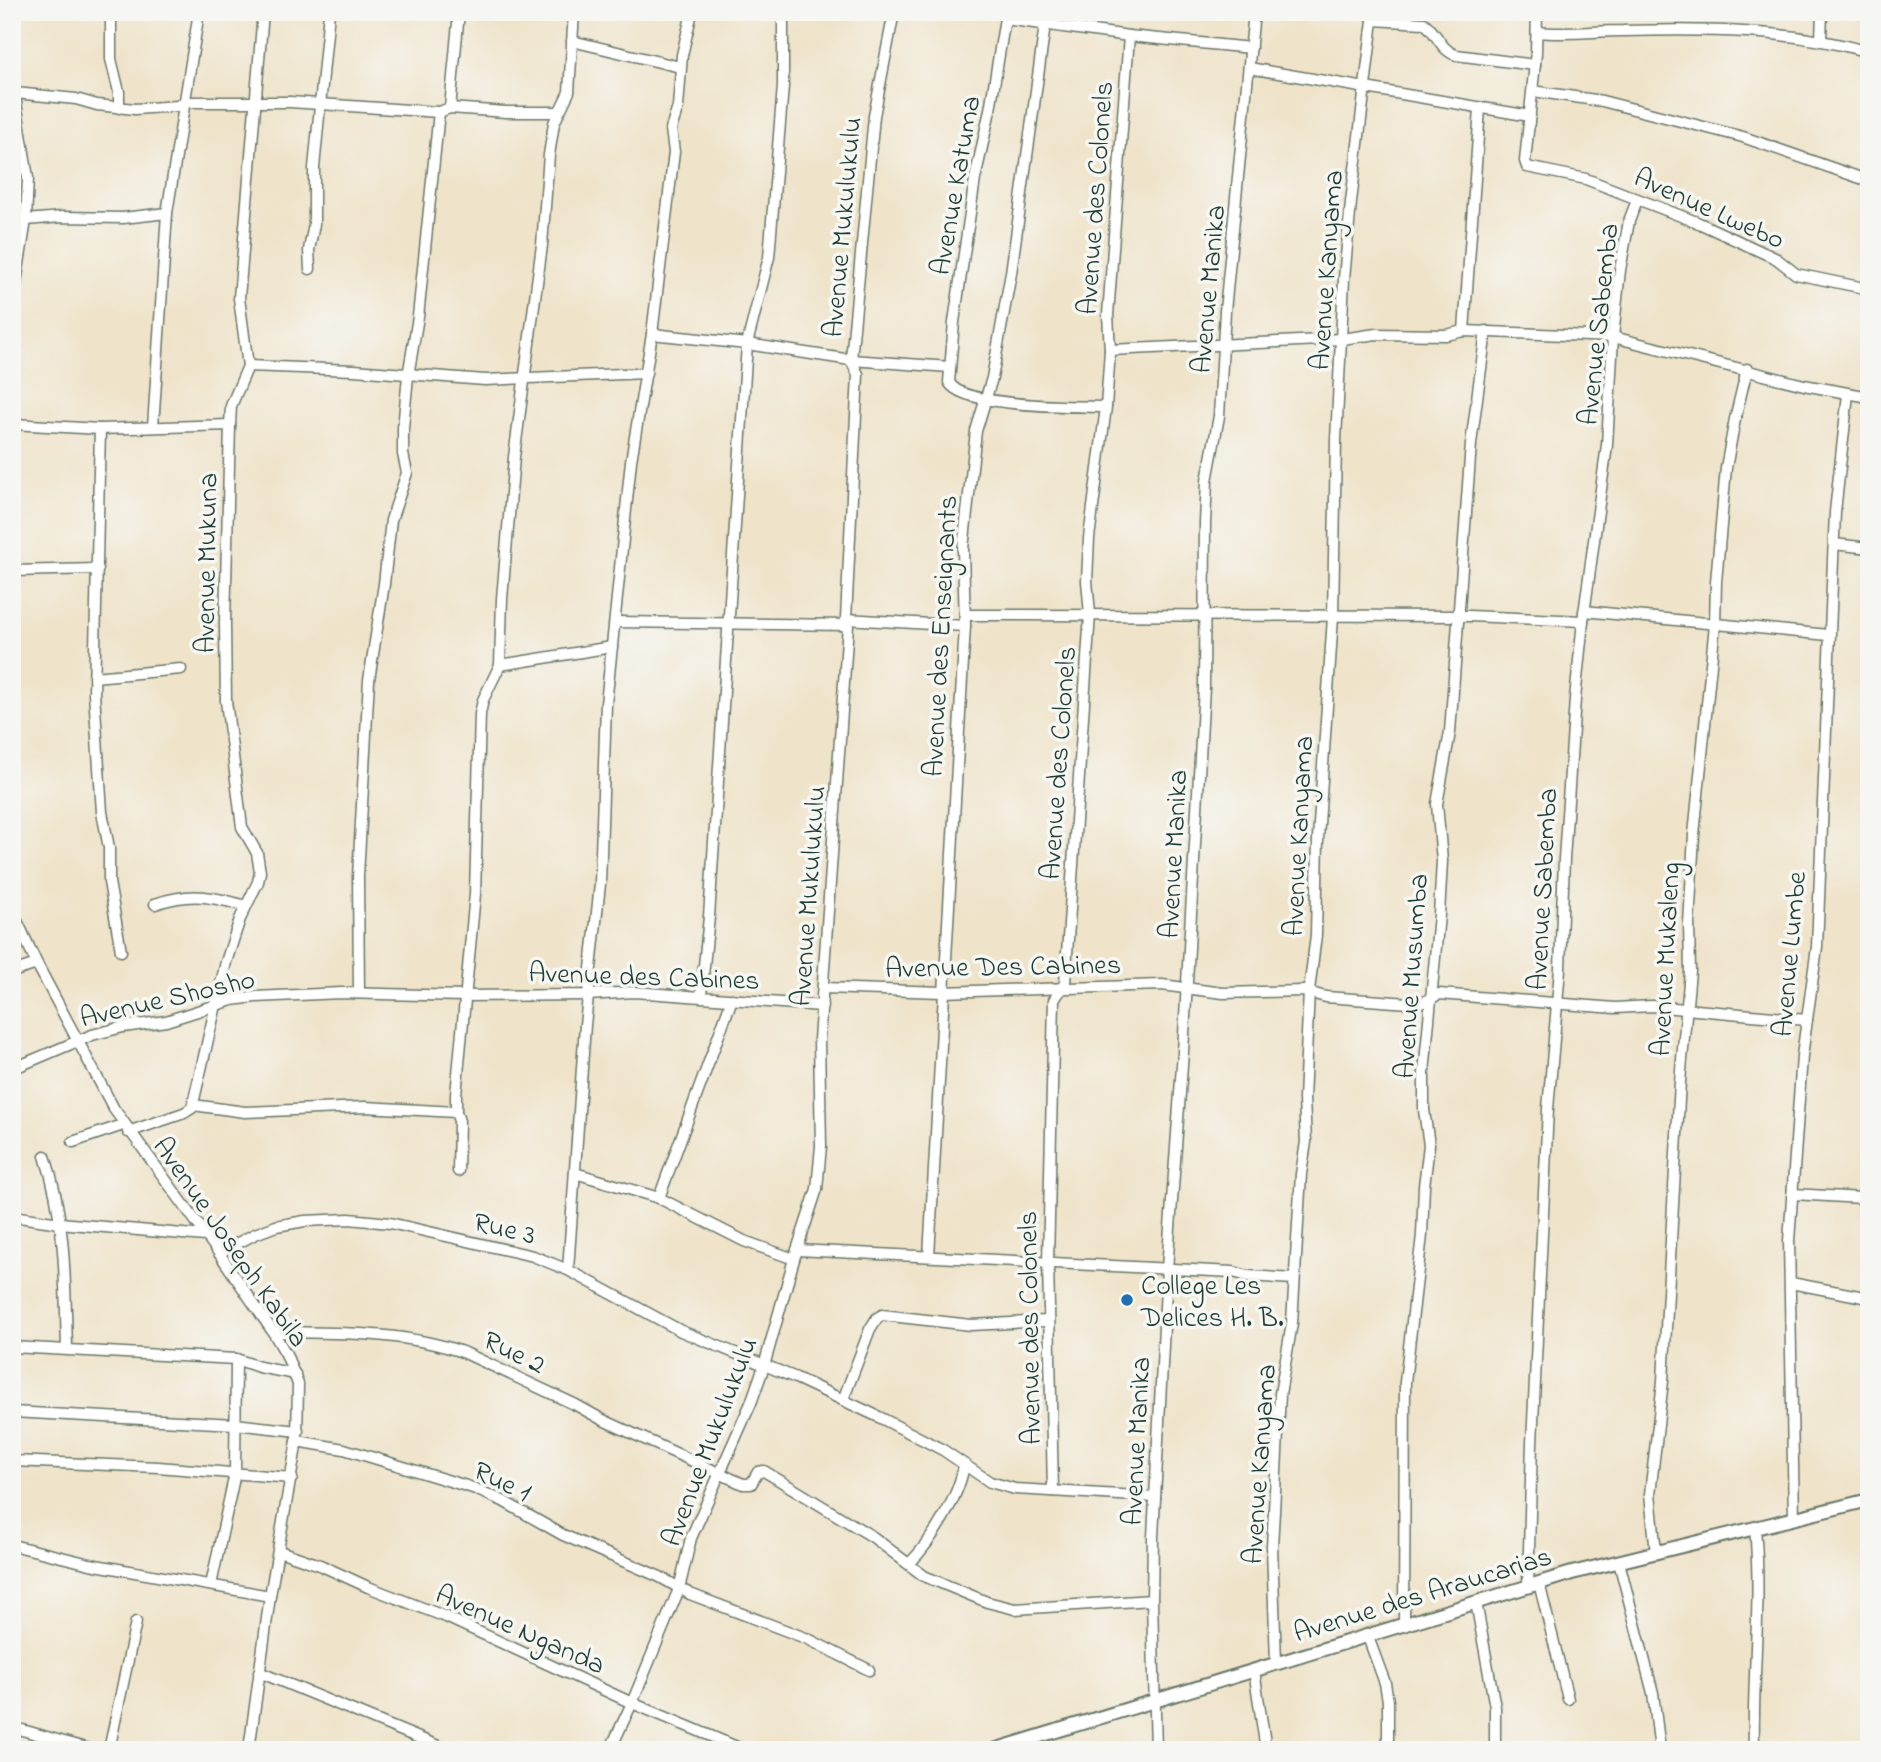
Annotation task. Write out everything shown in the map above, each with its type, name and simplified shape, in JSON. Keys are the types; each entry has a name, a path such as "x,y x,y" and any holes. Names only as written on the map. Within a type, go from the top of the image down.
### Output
{"street":[{"path":"111,12 111,59 119,92 119,108"},
{"path":"153,427 167,213 198,12"},
{"name":"Avenue Mukuna","path":"193,1105 226,962 246,906 258,882 260,860 242,827 226,701 225,624 231,407 248,366 239,298 264,12"},
{"path":"310,269 309,250 314,224 314,168 329,12"},
{"path":"450,108 459,12"},
{"path":"458,1171 459,1122 456,1112 477,852 480,714 483,700 500,665 507,529 542,245 550,155 558,113 569,92 574,12"},
{"path":"568,1270 588,995 600,884 603,770 612,647 631,461 652,334 674,152 671,129 679,100 680,67 692,12"},
{"path":"701,995 747,344 769,257 783,86 783,12"},
{"name":"Avenue Mukulukulu","path":"610,1750 680,1589 691,1538 721,1473 764,1366 795,1254 814,1202 820,1166 820,1040 847,622 859,374 852,360 874,116 894,12"},
{"name":"Avenue Manika","path":"1156,1750 1152,1600 1155,1497 1204,688 1203,566 1206,502 1219,416 1223,344 1254,12"},
{"path":"1249,68 1530,116 1538,32 1537,12"},
{"path":"1821,40 1822,12"},
{"path":"1006,16 1045,25 1129,36 1251,48"},
{"name":"Avenue Katuma","path":"950,367 975,179 1006,16"},
{"path":"1374,16 1424,23 1450,53 1535,65"},
{"name":"Avenue Kanyama","path":"1276,1662 1272,1546 1280,1394 1292,1323 1306,1132 1304,1099 1309,991 1317,935 1318,828 1333,617 1336,439 1351,202 1374,16"},
{"name":"Avenue des Enseignants","path":"929,1256 965,626 963,549 976,432 994,368 1012,273 1045,25"},
{"path":"1538,32 1734,32 1821,40 1869,52"},
{"name":"Avenue des Colonels","path":"1053,1492 1048,1262 1054,1000 1065,983 1090,614 1087,580 1089,538 1106,407 1110,350 1108,315 1129,36"},
{"path":"572,41 680,67"},
{"path":"12,77 28,178 26,220 17,257 12,308"},
{"path":"1532,90 1602,101 1743,137 1869,181"},
{"path":"15,93 76,99 119,108 177,106 185,102 256,101 439,112 450,108 558,113"},
{"path":"1464,331 1480,108"},
{"path":"359,993 358,876 367,704 372,649 384,584 390,528 407,473 403,458 403,436 408,376 418,317 439,112"},
{"name":"Avenue Lwebo","path":"1530,116 1525,161 1530,169 1586,179 1718,231 1777,259 1799,275 1869,289"},
{"name":"Avenue Sabemba","path":"1568,1699 1533,1584 1532,1443 1547,1122 1558,1002 1564,859 1583,616 1607,445 1613,337 1624,249 1637,200"},
{"path":"26,220 62,217 123,218 167,213"},
{"path":"1110,350 1342,339 1377,334 1446,335 1464,331 1613,337 1804,385 1869,397"},
{"name":"Avenue Musumba","path":"1404,1626 1405,1382 1422,1235 1429,1145 1424,1110 1424,1073 1442,861 1437,804 1450,732 1471,444 1486,331"},
{"path":"652,334 747,344 852,360 950,367 949,382 953,389 985,398 1009,403 1106,407"},
{"path":"248,366 354,370 485,380 646,373"},
{"name":"Avenue Mukaleng","path":"1656,1553 1650,1516 1650,1494 1662,1381 1687,1009 1694,835 1715,624 1717,568 1729,444 1747,369"},
{"name":"Avenue Lumbe","path":"1794,1519 1789,1241 1796,1123 1817,947 1836,482 1848,394"},
{"path":"12,424 100,429 230,425"},
{"path":"100,429 94,677 96,740 108,848 109,882 121,951"},
{"path":"1834,544 1869,548"},
{"path":"12,571 98,569"},
{"path":"965,615 1583,616 1715,624 1828,635"},
{"path":"615,622 847,622 965,626"},
{"path":"500,665 612,647"},
{"path":"94,677 181,669"},
{"path":"155,904 185,896 219,899 246,906"},
{"name":"Avenue Joseph Kabila","path":"12,910 76,1041 126,1128 219,1253 273,1332 295,1374 299,1393 292,1478 270,1595 249,1750"},
{"path":"12,972 37,964"},
{"name":"Avenue Des Cabines","path":"824,988 942,992 1162,985 1223,993 1309,991 1326,997 1392,1003 1420,1003 1439,994 1615,1008 1652,1006 1807,1020"},
{"name":"Avenue des Cabines","path":"464,996 634,992 822,1006"},
{"name":"Avenue Shosho","path":"12,1069 76,1041 115,1029 166,1021 232,1000 359,993 464,996"},
{"path":"659,1198 732,999"},
{"path":"73,1142 184,1113 193,1105 245,1112 357,1107 456,1112"},
{"path":"45,1156 55,1186 61,1223 66,1349"},
{"path":"575,1173 659,1198 744,1241 795,1254 929,1256 1233,1272 1248,1276 1294,1279"},
{"path":"1793,1194 1862,1198"},
{"path":"12,1216 205,1236"},
{"name":"Rue 3","path":"219,1253 276,1226 305,1221 349,1219 411,1227 533,1256 568,1270 669,1326 843,1400 943,1450 990,1482 1005,1487 1053,1492 1155,1497"},
{"path":"1791,1283 1869,1298"},
{"path":"843,1400 870,1329 882,1315 971,1325 1048,1321"},
{"name":"Rue 2","path":"273,1332 378,1336 446,1346 748,1485 758,1472 764,1471 873,1537 909,1563"},
{"path":"12,1347 236,1359 295,1374"},
{"path":"211,1585 235,1473 236,1359"},
{"name":"Rue 1","path":"12,1412 235,1424 297,1436 473,1488 503,1501 556,1532 660,1577 680,1589 808,1639 869,1670"},
{"path":"12,1461 292,1478"},
{"path":"964,1465 959,1489 953,1501 923,1550 909,1563 930,1579 1006,1608 1152,1600"},
{"name":"Avenue des Araucarias","path":"994,1750 1021,1746 1276,1662 1368,1637 1533,1584 1869,1500"},
{"path":"1754,1750 1758,1603 1755,1528"},
{"path":"12,1545 90,1564 270,1595"},
{"name":"Avenue Nganda","path":"279,1551 446,1617 632,1703 744,1750"},
{"path":"1619,1562 1653,1693 1660,1750"},
{"path":"1476,1602 1495,1707 1495,1750"},
{"path":"109,1750 136,1622"},
{"path":"1368,1637 1388,1700 1388,1750"},
{"path":"1254,1670 1266,1750"},
{"path":"259,1672 448,1750"},
{"path":"12,1727 92,1750"}],"place":[{"name":"College Les Delices H. B.","path":"1127,1300"}]}
